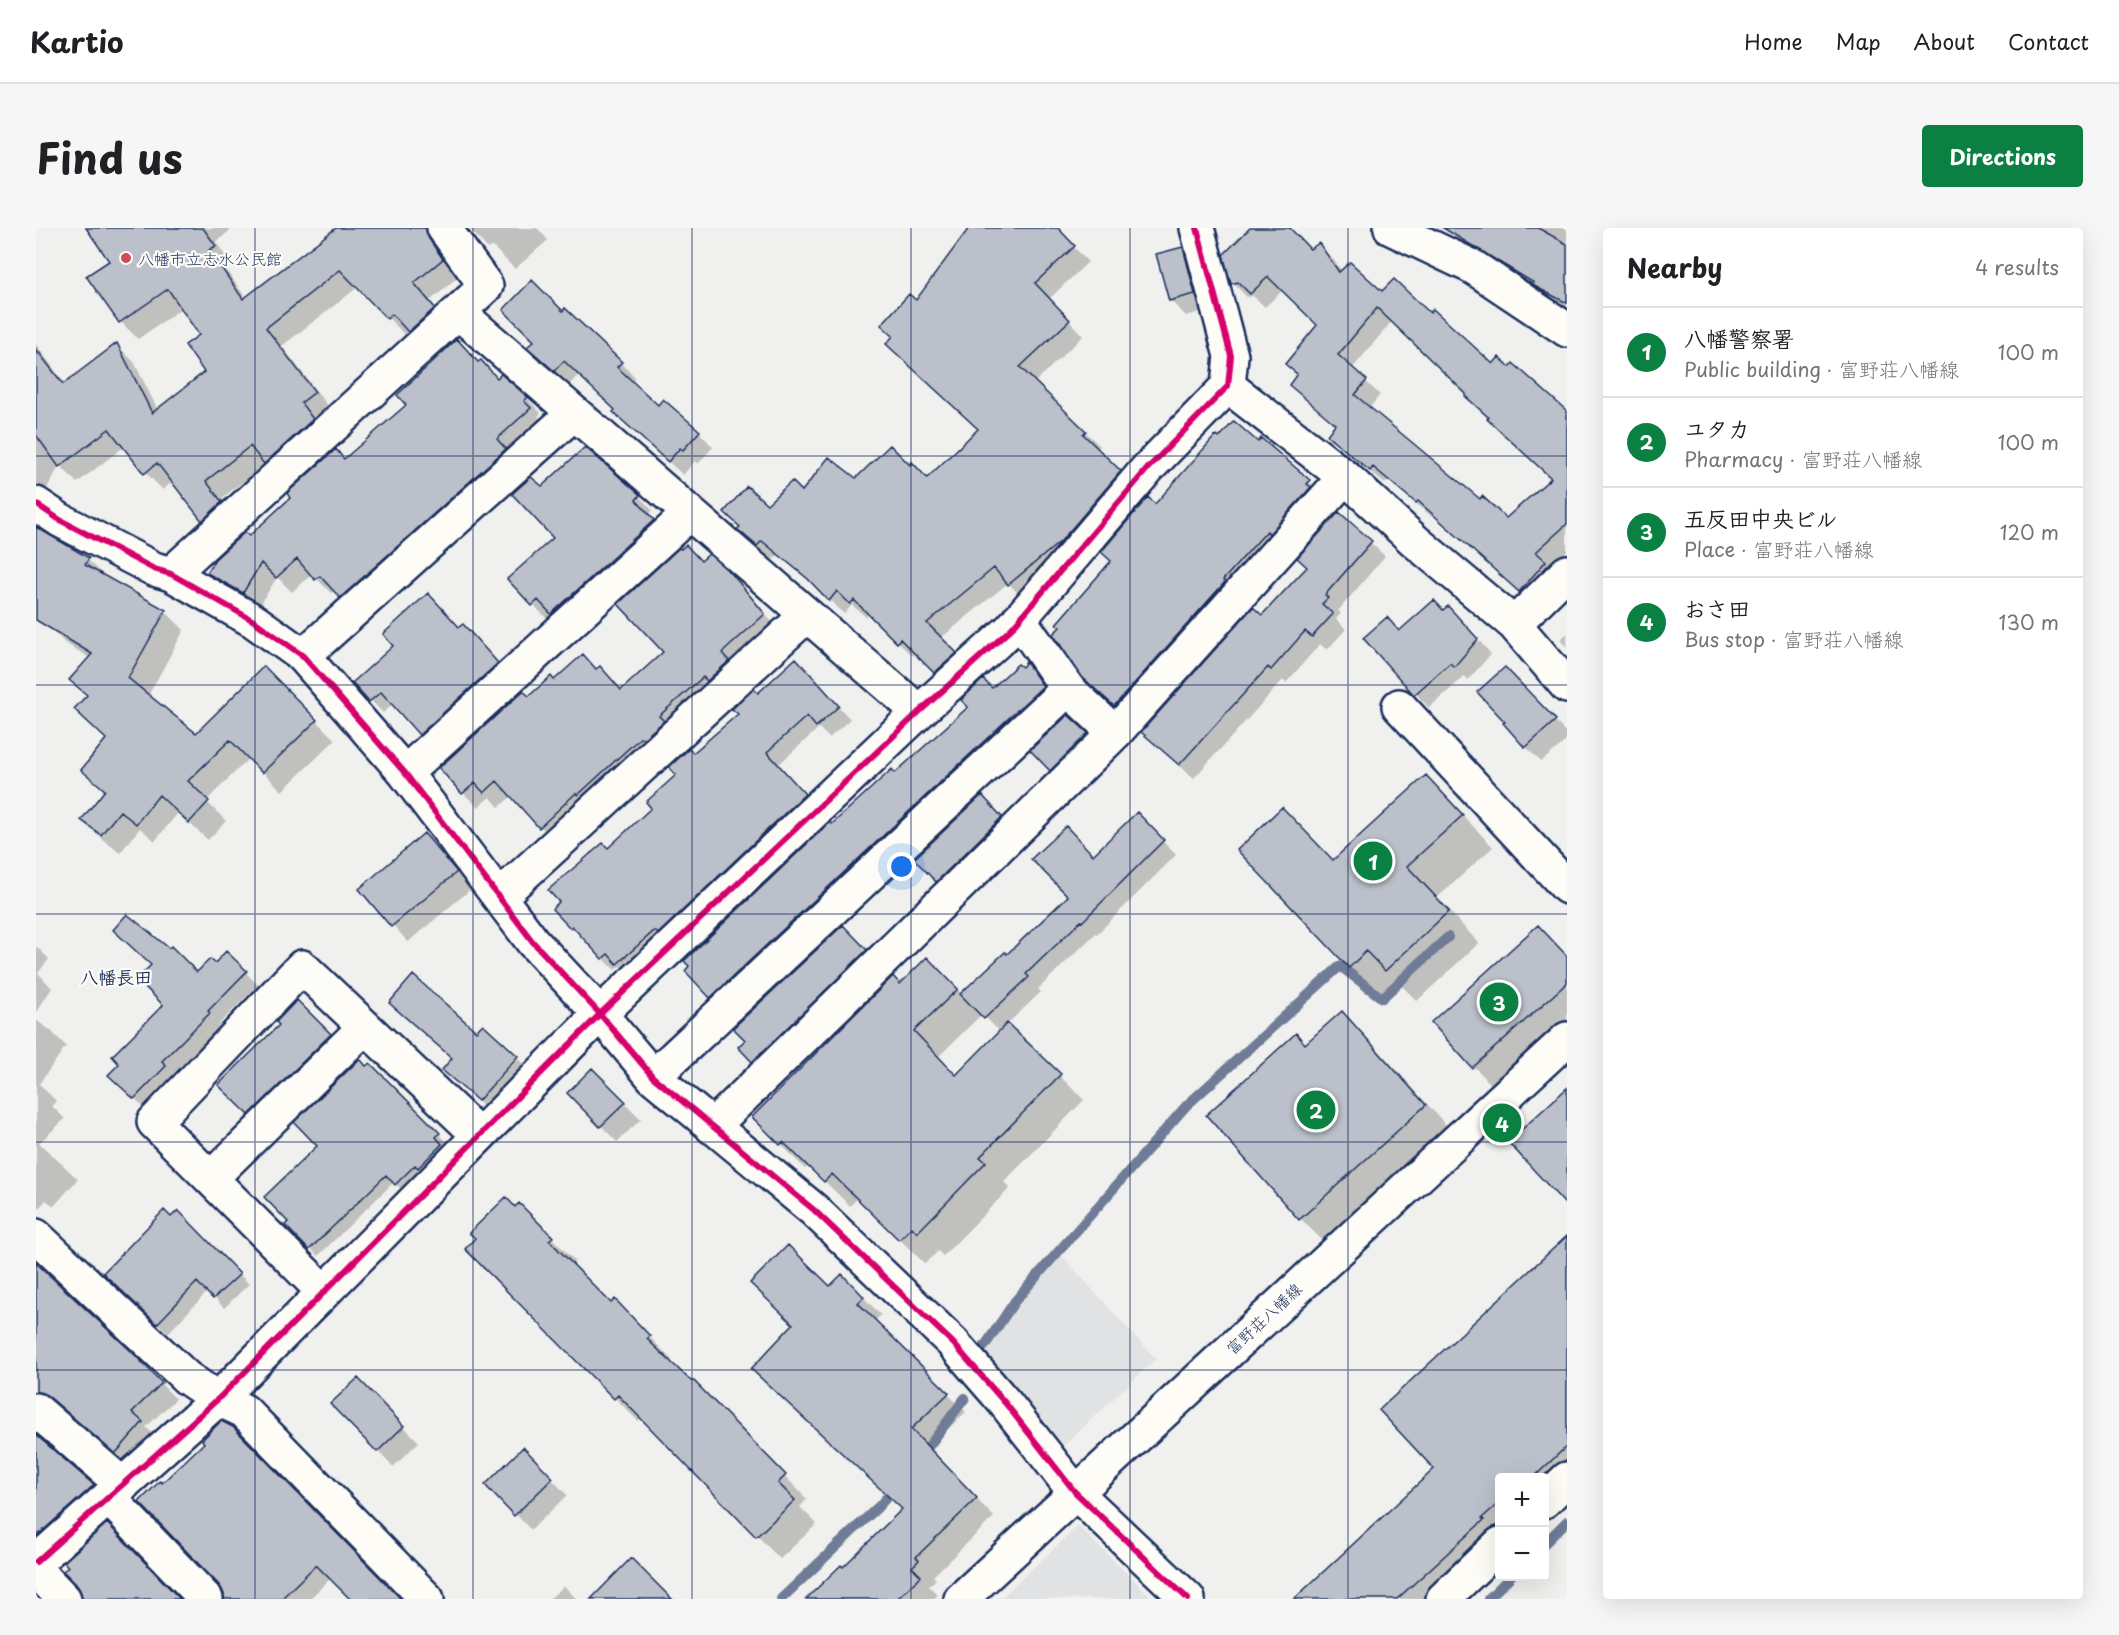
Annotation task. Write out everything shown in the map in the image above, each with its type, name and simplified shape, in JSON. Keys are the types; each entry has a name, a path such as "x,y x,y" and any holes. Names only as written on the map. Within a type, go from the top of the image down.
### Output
{"street":[{"path":"171,574 486,286 444,228"},
{"path":"36,1562 218,1399 600,1014 919,712 1011,629 1148,468 1228,386 1231,356 1197,228"},
{"path":"1391,228 1473,267 1567,330"},
{"path":"458,312 919,712"},
{"path":"1228,386 1345,477 1414,541 1514,624 1567,686"},
{"path":"303,656 574,413"},
{"path":"712,1127 1115,733 1345,477"},
{"path":"36,504 60,520 154,569 171,574 254,621 303,656 405,773 533,942 600,1014 653,1077 814,1210 953,1343 1006,1404 1075,1492 1188,1599"},
{"path":"405,773 690,513"},
{"path":"1514,624 1567,572"},
{"path":"499,897 807,615"},
{"path":"1019,619 1068,690 1115,733"},
{"path":"653,1077 1068,690"},
{"path":"1399,705 1567,887"},
{"path":"324,1292 154,1122 302,967 479,1135"},
{"path":"211,1178 365,1027"},
{"name":"富野荘八幡線","path":"961,1599 1567,1039"},
{"path":"36,1236 187,1377 218,1399 244,1411 427,1599"},
{"path":"36,1410 116,1492 206,1599"},
{"path":"1549,1496 1567,1479"},
{"path":"1443,1599 1495,1549"},
{"path":"36,1570 64,1599"}],"shaded area":[{"path":"1061,1255 1156,1359 1063,1446 986,1354 1017,1305"},
{"path":"1078,1526 1149,1595 1147,1599 1000,1599"}],"building":[{"path":"86,228 203,228 216,246 209,250 243,299 336,228 426,228 429,239 443,259 414,283 435,308 408,332 392,314 387,319 340,270 266,328 315,392 301,403 313,419 264,464 250,446 206,481 222,502 202,521 157,463 144,474 109,429 59,467 36,435 36,349 63,384 117,343 152,413 204,372 185,345 199,335 168,289 119,323 86,276 109,261"},
{"path":"969,228 1058,228 1075,246 1035,283 1070,320 1020,367 1086,431 1083,434 1121,471 1061,541 1008,585 994,568 927,623 957,653 934,673 900,639 897,643 854,600 850,604 837,591 829,601 808,579 762,541 757,546 737,529 740,527 724,512 747,486 767,504 792,481 802,491 829,457 856,478 890,445 910,465 912,462 927,478 978,429 886,344 893,336 881,325 909,294 916,300"},
{"path":"1250,228 1290,228 1310,249 1319,243 1339,272 1350,262 1382,291 1394,279 1430,313 1433,309 1493,364 1499,357 1510,367 1513,363 1567,411 1567,524 1536,552 1546,561 1519,592 1418,501 1416,503 1373,467 1370,471 1327,435 1335,424 1289,385 1297,374 1285,364 1317,325 1268,277 1250,294 1238,282 1231,284 1223,255","holes":["1377,308 1466,394 1465,396 1488,417 1487,419 1551,478 1506,518 1482,496 1480,499 1355,395 1367,380 1338,355"]},
{"path":"1443,228 1538,228 1567,244 1567,303 1536,287 1534,283"},
{"path":"1183,247 1195,294 1169,301 1156,254"},
{"path":"532,280 563,311 565,308 622,362 617,367 658,405 663,399 700,431 683,450 680,448 668,462 613,412 615,410 564,361 554,371 527,347 534,341 503,310"},
{"path":"457,339 478,362 481,360 497,378 501,374 528,397 524,401 531,408 497,439 506,449 340,598 320,576 315,580 297,559 276,578 261,563 243,593 207,573 215,559 245,532 249,536 290,498 287,493 336,449 344,459 406,405 397,395"},
{"path":"1234,421 1258,442 1261,438 1310,480 1307,484 1311,487 1269,534 1267,531 1223,580 1225,582 1114,706 1082,677 1053,634 1060,627 1056,624 1111,561 1101,552 1148,497 1155,504 1216,435 1219,438"},
{"path":"585,447 640,495 636,500 654,520 551,614 538,600 532,606 507,579 553,538 512,494 531,477 542,486"},
{"path":"1339,512 1372,541 1325,595 1328,598 1322,604 1333,614 1312,637 1305,631 1271,670 1268,667 1179,765 1141,732 1253,607 1262,615 1307,567 1297,558"},
{"path":"36,527 89,558 85,565 166,610 128,678 196,733 264,666 317,720 262,773 230,740 188,781 209,801 189,823 159,795 136,824 120,811 101,835 81,820 105,790 81,770 106,739 74,709 87,695 69,680 92,654 36,620"},
{"path":"686,545 701,561 709,554 732,574 765,614 722,653 729,661 707,681 703,677 659,716 664,721 643,739 641,737 539,828 497,781 484,793 475,783 462,794 439,768 523,691 529,696 551,676 554,680 583,654 596,669 600,666 621,690 663,652 618,604 679,548"},
{"path":"428,593 459,627 463,624 498,663 419,735 381,692 369,702 352,683 393,646 383,634"},
{"path":"1434,600 1443,610 1448,606 1478,639 1454,667 1450,663 1414,695 1363,638 1387,617 1399,631"},
{"path":"796,658 839,706 816,727 807,716 767,752 805,794 658,934 653,932 617,964 608,954 602,959 572,926 570,928 552,909 559,902 548,890 603,843 608,848 651,808 646,802 676,775 669,767 689,749 693,753 738,714 732,709 754,689 758,693"},
{"path":"1026,662 1043,686 710,998 685,971 689,966 684,961 830,822 832,824 892,769 895,773 968,707 961,700 983,679 992,688 1018,664 1022,667"},
{"path":"1505,667 1556,720 1525,748 1477,692"},
{"path":"1068,715 1088,733 1050,771 1030,750"},
{"path":"1426,775 1463,815 1407,866 1449,911 1385,971 1366,951 1349,968 1237,850 1282,807 1333,860"},
{"path":"982,795 1002,817 936,882 914,859"},
{"path":"1137,812 1164,840 1026,974 1029,977 984,1019 960,994 1005,952 1007,954 1068,896 1031,859 1066,826 1093,855"},
{"path":"424,833 457,872 391,927 359,889"},
{"path":"127,914 169,948 171,946 197,972 210,959 215,963 226,951 247,971 208,1011 210,1013 162,1061 166,1066 134,1099 108,1075 119,1064 112,1056 163,1005 137,979 151,965 113,930"},
{"path":"843,925 867,950 752,1062 738,1047 745,1040 733,1028"},
{"path":"1538,925 1567,956 1567,983 1472,1068 1431,1022"},
{"path":"927,957 958,989 914,1031 956,1075 1007,1023 1061,1074 980,1157 986,1162 917,1233 912,1227 899,1240 832,1174 824,1182 783,1142 780,1145 752,1117 893,976 900,984"},
{"path":"413,975 476,1031 483,1024 518,1056 478,1101 442,1070 452,1058 389,1003"},
{"path":"297,1000 331,1034 249,1115 218,1085 279,1025 276,1022"},
{"path":"1342,1011 1426,1105 1299,1220 1206,1115 1296,1033 1305,1044"},
{"path":"360,1059 366,1066 370,1063 440,1133 436,1137 442,1144 418,1168 415,1165 395,1185 386,1175 309,1250 285,1225 288,1222 264,1197 317,1146 294,1122"},
{"path":"592,1068 626,1102 600,1127 567,1093"},
{"path":"1567,1088 1567,1206 1508,1142"},
{"path":"506,1197 515,1207 519,1203 553,1237 549,1240 611,1303 615,1299 650,1336 647,1339 691,1381 694,1381 786,1475 778,1483 795,1500 756,1537 618,1395 614,1399 465,1249 475,1238 469,1233"},
{"path":"164,1210 171,1217 178,1210 240,1274 213,1299 197,1282 157,1324 103,1273"},
{"path":"1567,1236 1567,1446 1538,1473 1495,1473 1495,1506 1482,1518 1484,1520 1397,1599 1294,1599 1434,1469 1379,1410"},
{"path":"788,1245 830,1286 842,1274 864,1297 858,1303 949,1393 911,1429 977,1498 916,1557 919,1560 912,1567 921,1576 897,1599 806,1599 841,1565 843,1567 902,1509 751,1369 793,1324 750,1283"},
{"path":"36,1263 162,1383 132,1412 143,1422 115,1454 48,1396 36,1392"},
{"path":"358,1378 404,1426 377,1452 330,1404"},
{"path":"221,1421 233,1427 401,1599 350,1599 316,1565 281,1599 224,1599 220,1586 139,1502 204,1443 202,1440"},
{"path":"36,1435 94,1485 38,1535 36,1534"},
{"path":"523,1447 553,1478 514,1516 485,1485"},
{"path":"107,1523 180,1599 82,1599 78,1586 63,1571 68,1567 64,1562"},
{"path":"631,1558 672,1599 591,1599"}],"waterway":[{"path":"984,1347 1015,1301 1186,1106 1340,966 1382,998 1448,937"},
{"path":"920,1458 965,1398"},
{"path":"781,1599 897,1486"},
{"path":"1549,1539 1567,1521"},
{"path":"1488,1599 1506,1581"}],"cycle path":[{"path":"36,1562 218,1399 600,1014 919,712 1011,629 1148,468 1228,386 1231,356 1197,228"},
{"path":"36,504 60,520 154,569 171,574 254,621 303,656 405,773 533,942 600,1014 653,1077 814,1210 953,1343 1006,1404 1075,1492 1188,1599"}],"place":[{"name":"八幡市立志水公民館","path":"126,258"},
{"name":"八幡警察署","path":"1373,861"},
{"name":"五反田中央ビル","path":"1499,1002"},
{"name":"ユタカ","path":"1316,1110"},
{"name":"おさ田","path":"1502,1123"}],"district":[{"name":"八幡長田","path":"116,976"}]}
